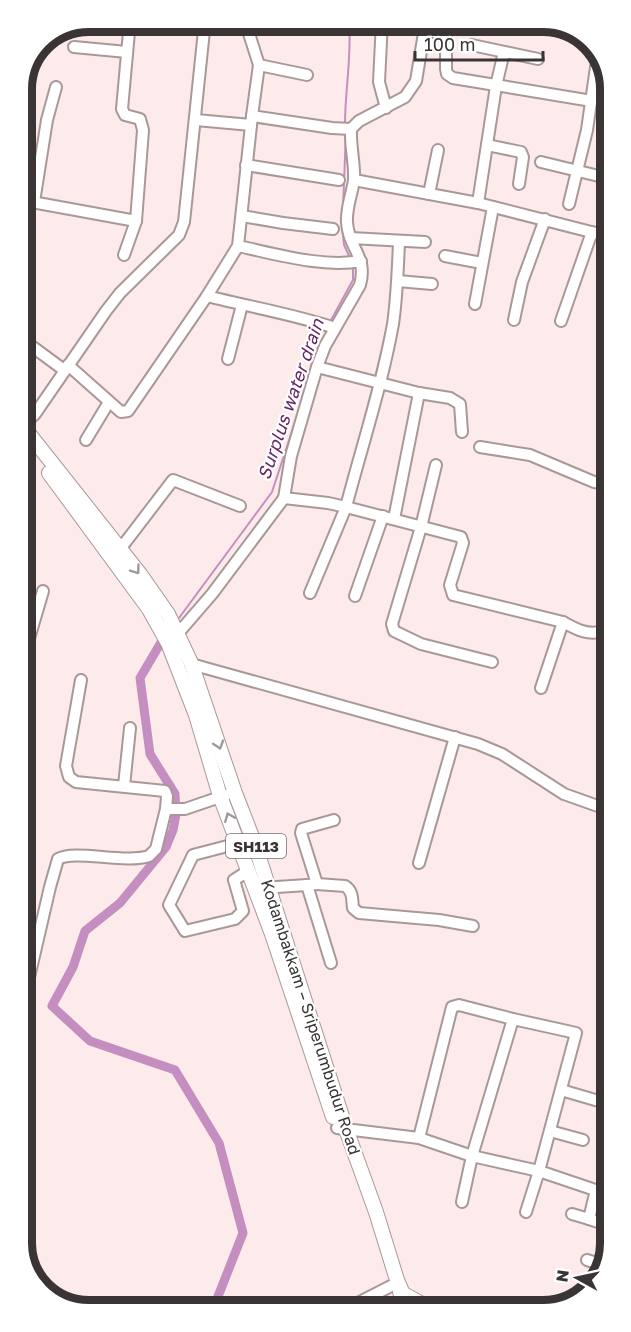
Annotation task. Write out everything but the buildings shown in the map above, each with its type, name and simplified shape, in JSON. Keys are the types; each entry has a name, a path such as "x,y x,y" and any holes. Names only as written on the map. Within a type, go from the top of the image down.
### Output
{"main road":[{"name":"Kodambakkam – Sriperumbudur Road","path":"32,437 121,548 168,614 173,639 220,796 248,871 261,888"},
{"name":"Kodambakkam – Sriperumbudur Road","path":"32,450 191,664 254,842 261,888 396,1300"},
{"name":"Kodambakkam – Sriperumbudur Road","path":"341,1128 376,1212 396,1280 406,1300"},
{"path":"391,1286 415,1300"}],"street":[{"path":"124,255 136,221 143,130 140,119 122,113 129,32"},
{"path":"32,417 120,293 179,235 184,222 204,32"},
{"path":"32,346 66,368 121,412 130,409 238,246 259,65 248,32"},
{"path":"381,32 379,82 386,108"},
{"path":"196,120 252,121 347,129 405,97 416,81 424,32"},
{"path":"437,32 446,38 446,69 449,77 592,101"},
{"path":"472,45 538,59"},
{"path":"74,47 127,52"},
{"path":"478,203 496,86 504,52"},
{"path":"259,65 307,75"},
{"path":"569,204 592,101 596,69"},
{"path":"56,87 47,120 34,202 136,221"},
{"path":"173,639 212,594 284,498 296,438 330,326 360,285 363,274 355,262 346,220 354,180 347,129"},
{"path":"487,145 521,152 523,156 519,184"},
{"path":"429,194 438,150"},
{"path":"541,162 600,176"},
{"path":"246,165 339,180"},
{"path":"354,180 478,203 600,234"},
{"path":"475,304 493,207"},
{"path":"242,216 333,229"},
{"path":"514,320 522,282 545,219"},
{"path":"561,321 592,232"},
{"path":"351,238 425,243"},
{"path":"310,593 346,507 380,382 393,323 398,281 399,241"},
{"path":"238,246 312,261 355,262"},
{"path":"445,256 482,263"},
{"path":"398,281 432,284"},
{"path":"207,296 330,326"},
{"path":"228,358 242,305"},
{"path":"317,367 418,393 450,398 458,402 462,432"},
{"path":"394,519 418,393"},
{"path":"86,440 109,402"},
{"path":"480,447 530,456 600,483"},
{"path":"436,465 421,526 392,624 394,631 421,644 492,662"},
{"path":"121,548 173,480 240,506"},
{"path":"284,498 328,502 459,536 463,539 450,585 453,595 563,622 585,633 600,633"},
{"path":"355,596 383,516"},
{"path":"32,628 43,591"},
{"path":"541,688 563,622"},
{"path":"191,664 455,737 502,753 564,794 600,807"},
{"path":"32,965 58,860 69,855 124,860 149,856 156,849 168,809 165,791 76,782 66,773 81,680"},
{"path":"124,786 130,728"},
{"path":"419,863 455,737"},
{"path":"168,809 185,809 235,793"},
{"path":"331,963 301,831 334,820"},
{"path":"239,843 193,855 169,905 185,931 235,919 240,915 243,911 242,904 234,880 248,871"},
{"path":"261,888 345,886 352,894 352,908 359,913 439,920 472,926"},
{"path":"419,1138 452,1007 459,1005 576,1033 539,1171 525,1212"},
{"path":"462,1202 472,1156 513,1019"},
{"path":"561,1090 600,1101"},
{"path":"341,1128 419,1138 472,1156 539,1171 600,1191"},
{"path":"549,1131 583,1140"},
{"path":"589,1219 596,1190"},
{"path":"572,1214 600,1223"},
{"path":"587,1260 596,1263"},
{"path":"364,1300 391,1286"}],"waterway":[{"name":"Surplus water drain","path":"345,124 349,32"},
{"name":"Surplus water drain","path":"343,208 346,132"},
{"name":"Surplus water drain","path":"342,225 344,245 351,260"},
{"name":"Surplus water drain","path":"330,322 353,280 353,265"},
{"name":"Surplus water drain","path":"179,618 272,492 299,410"},
{"path":"163,639 140,678 150,754 175,794 176,814 173,830 166,847 120,903 85,931 73,967 52,1006 90,1041 175,1070 219,1143 243,1233 216,1300"}]}
